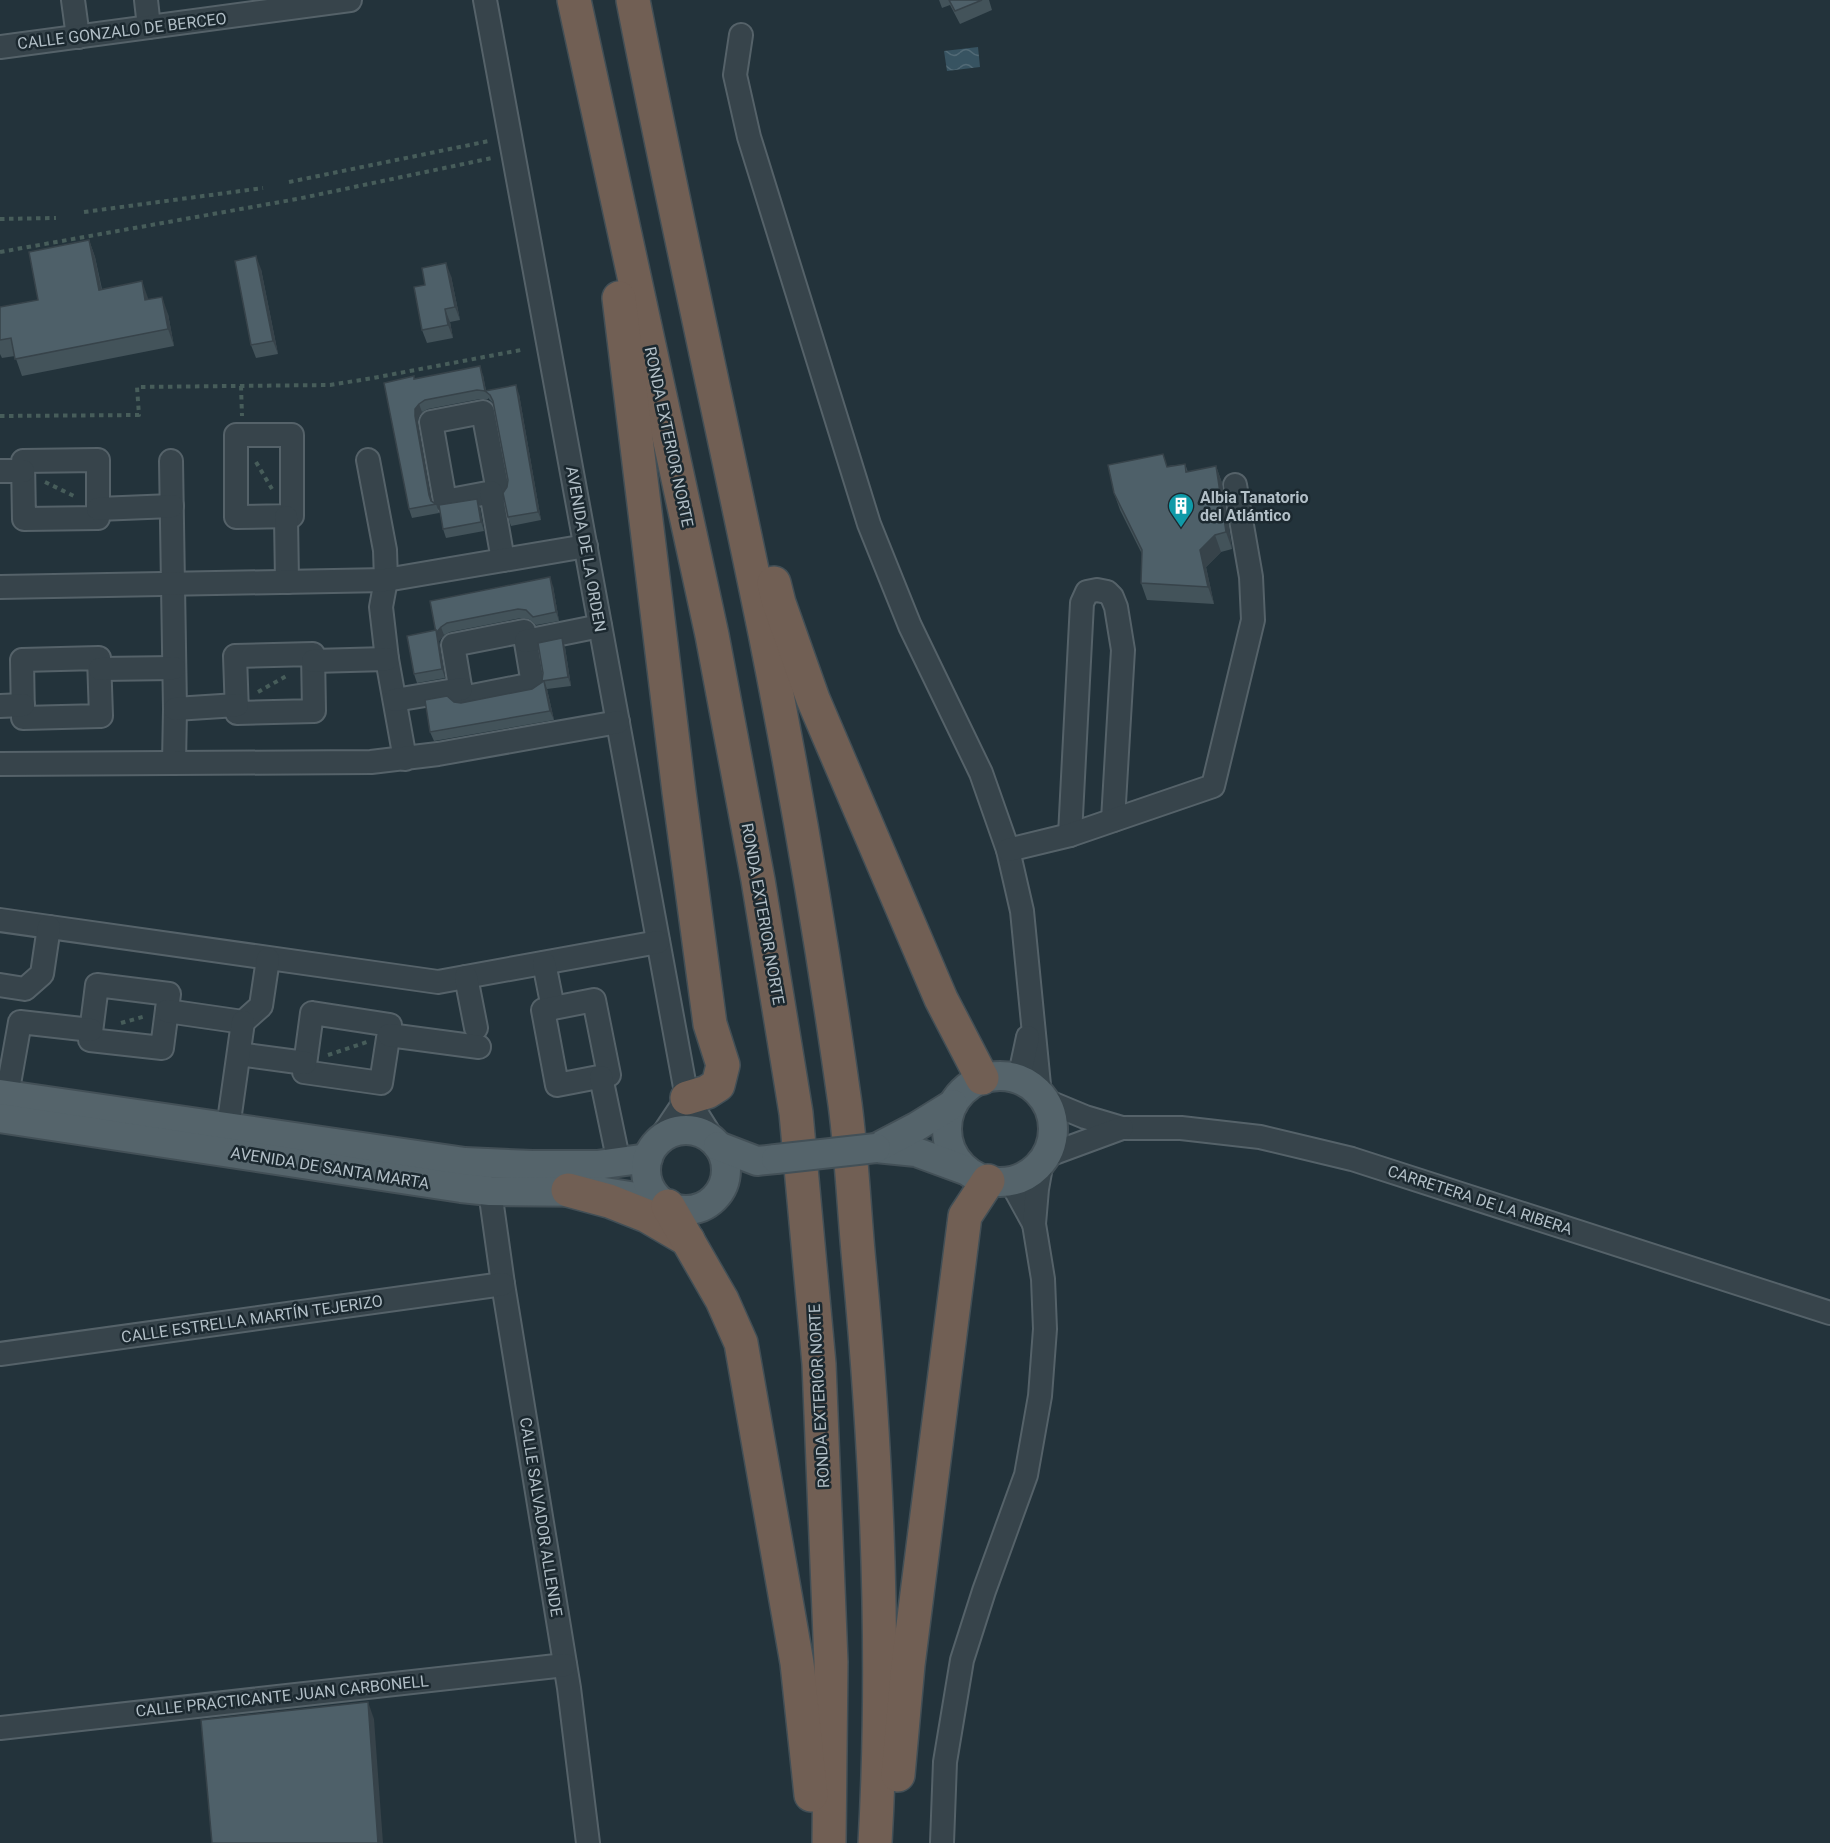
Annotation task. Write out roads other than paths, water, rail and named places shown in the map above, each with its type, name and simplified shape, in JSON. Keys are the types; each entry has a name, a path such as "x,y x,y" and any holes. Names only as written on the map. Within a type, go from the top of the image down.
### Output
{"highway":[{"name":"RONDA EXTERIOR NORTE","path":"574,0 712,635 758,880 796,1113 819,1364 831,1662 829,1843"},
{"path":"633,0 768,649 813,896 846,1109 868,1363 876,1515 879,1664 875,1843"},
{"path":"595,103 679,792 710,1024 723,1065 718,1085 707,1092 687,1098"},
{"path":"696,306 752,490 779,603 813,699 942,999 982,1078"},
{"path":"892,1843 908,1665 965,1216 988,1178"},
{"path":"568,1191 609,1201 647,1216 688,1240"},
{"path":"664,1203 722,1300 741,1343 797,1663 812,1786 811,1843"}],"main road":[{"path":"724,1183 766,1160 876,1148 916,1152 988,1178 1024,1176 1037,1168 1052,1143 1051,1113 1034,1091 994,1075 982,1078 965,1088 953,1104 947,1121 948,1139 954,1156 988,1178"},
{"name":"AVENIDA DE SANTA MARTA","path":"2,1103 228,1128 465,1162 597,1165 619,1163 653,1150"},
{"name":"AVENIDA DE SANTA MARTA","path":"2,1103 490,1191 605,1192 664,1203"},
{"path":"876,1148 953,1104"},
{"path":"716,1143 722,1152 726,1166 724,1183 716,1198 701,1207 684,1210 664,1203 651,1189 647,1173 653,1150 671,1133 688,1130 702,1133 716,1143 766,1160"}],"street":[{"path":"73,0 78,37"},
{"path":"146,0 150,27"},
{"name":"CALLE GONZALO DE BERCEO","path":"0,47 150,27 275,5 350,0"},
{"name":"AVENIDA DE LA ORDEN","path":"485,0 687,1098 716,1143"},
{"path":"741,35 735,75 749,136 869,524 910,626 981,773 1008,850 1022,911 1032,1018 1034,1091 1085,1117 1122,1128"},
{"path":"98,460 98,509 98,518 24,519 23,461 98,460"},
{"path":"368,460 385,550 386,580 381,607 387,659 405,759"},
{"path":"171,461 174,763"},
{"path":"0,471 23,471"},
{"path":"1008,850 1070,835 1213,786 1253,620 1251,577 1235,485"},
{"path":"491,492 503,560"},
{"path":"98,509 172,506"},
{"path":"286,516 287,582"},
{"path":"0,587 386,580 586,546"},
{"path":"1070,835 1082,603 1087,592 1097,590 1107,592 1113,597 1123,650 1113,820"},
{"path":"526,641 600,626"},
{"path":"524,632 526,641 533,684 462,698 453,645 524,632"},
{"path":"313,654 313,661 314,711 237,713 235,656 313,654"},
{"path":"99,658 100,669 101,716 23,718 22,660 99,658"},
{"path":"313,661 387,659"},
{"path":"100,669 174,668"},
{"path":"395,700 461,690"},
{"path":"0,706 23,705"},
{"path":"175,708 237,705"},
{"path":"0,764 371,762 405,759 618,722"},
{"path":"0,920 438,982 658,942"},
{"path":"0,985 25,989 42,974 49,927"},
{"path":"228,1128 243,1022 261,1006 268,959"},
{"path":"544,963 553,1008"},
{"path":"389,1035 477,1037 466,977"},
{"path":"97,985 169,994 167,1011 162,1048 90,1040 97,985"},
{"path":"594,1000 609,1075 601,1077 557,1085 543,1010 594,1000"},
{"path":"167,1011 243,1022"},
{"path":"312,1013 390,1025 389,1035 381,1083 304,1072 312,1013"},
{"path":"2,1103 20,1022 91,1030"},
{"path":"239,1054 305,1063"},
{"path":"601,1077 619,1163"},
{"path":"653,1150 687,1098"},
{"path":"943,1842 945,1762 962,1660 1026,1475 1040,1396 1045,1329 1043,1279 1034,1224 1037,1189 1044,1159 1122,1128"},
{"name":"CARRETERA DE LA RIBERA","path":"1122,1128 1180,1128 1260,1137 1352,1158 1830,1313"},
{"path":"988,1178 1034,1224"},
{"name":"CALLE SALVADOR ALLENDE","path":"490,1191 565,1665 588,1843"},
{"name":"CALLE ESTRELLA MARTÍN TEJERIZO","path":"0,1354 503,1284"},
{"name":"CALLE PRACTICANTE JUAN CARBONELL","path":"0,1728 565,1665"}],"water":[{"path":"978,47 980,67 947,71 944,51"}],"place":[{"name":"Albia Tanatorio del Atlántico","path":"1181,529"}]}
